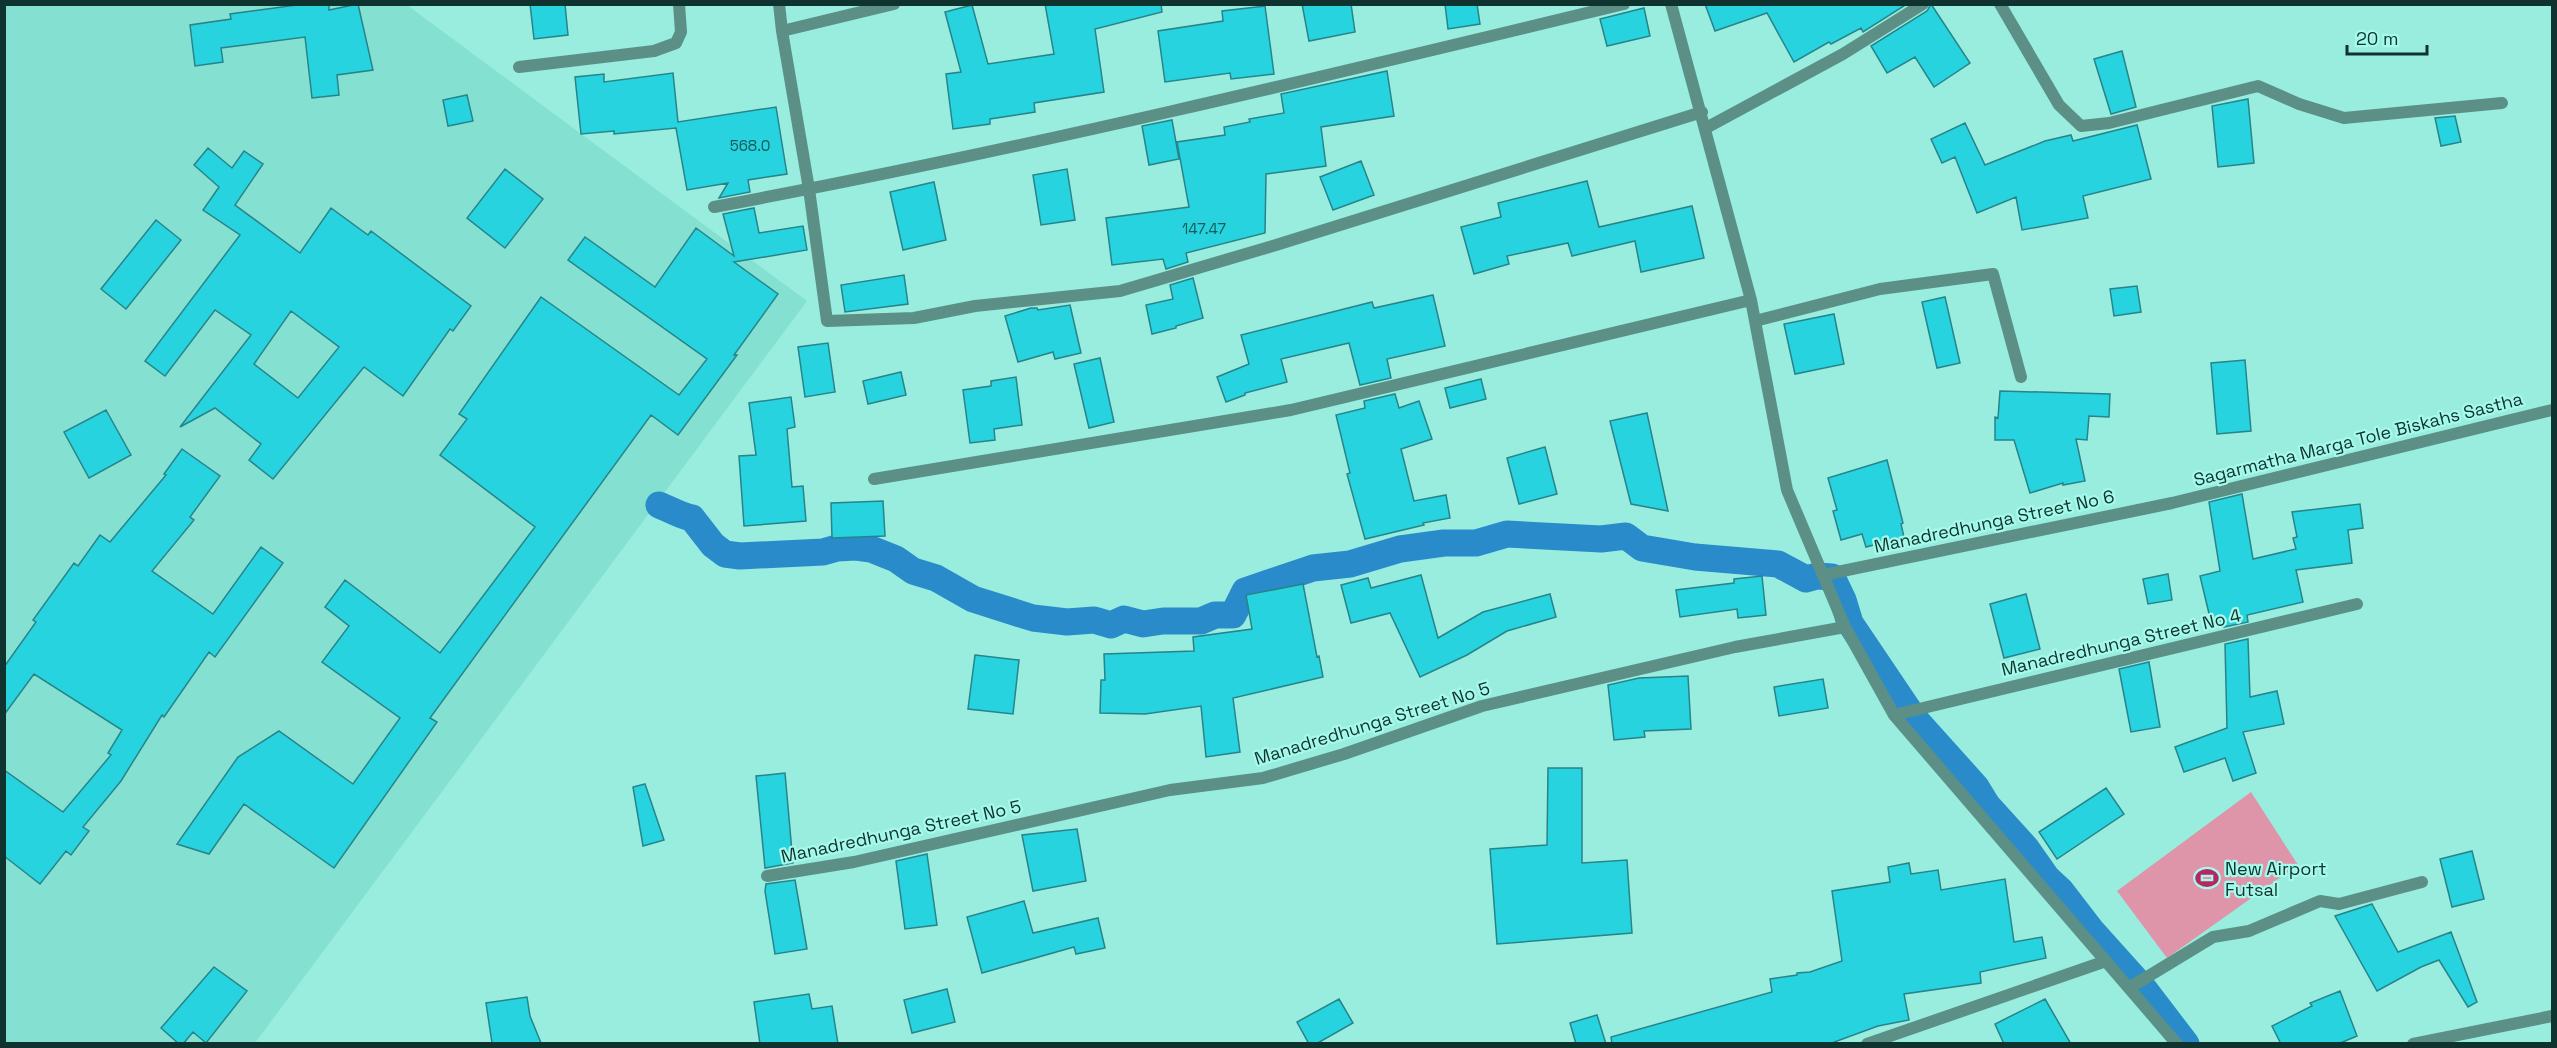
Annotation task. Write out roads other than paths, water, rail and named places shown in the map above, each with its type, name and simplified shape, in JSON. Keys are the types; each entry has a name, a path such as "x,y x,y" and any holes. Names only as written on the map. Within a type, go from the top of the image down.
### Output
{"street":[{"path":"519,67 654,51 676,43 681,32 679,4"},
{"path":"779,4 809,189 827,321 914,318 975,306 1120,291 1276,245 1701,112"},
{"path":"783,31 894,4"},
{"path":"714,207 809,189 1269,89 1624,4"},
{"path":"1671,4 1751,300 1787,490 1845,627 1894,715 2177,1044"},
{"path":"1706,128 1843,54 1923,4"},
{"path":"2000,4 2059,105 2081,126 2109,123 2258,86 2299,104 2344,118 2502,103"},
{"path":"1755,321 1880,289 1993,274 2020,377"},
{"path":"874,479 1291,410 1751,300"},
{"name":"Sagarmatha Marga Tole Biskahs Sastha","path":"2172,503 2553,410"},
{"name":"Manadredhunga Street No 6","path":"1823,575 2172,503"},
{"name":"Manadredhunga Street No 4","path":"1894,715 2357,604"},
{"name":"Manadredhunga Street No 5","path":"767,876 854,862 1170,790 1263,778 1344,754 1482,706 1735,646 1845,627"},
{"path":"2129,988 2213,937 2249,931 2320,901 2339,904 2422,882"},
{"path":"1867,1044 2106,961"},
{"path":"2413,1044 2553,1016"}],"waterway":[{"path":"659,505 692,518 713,545 725,554 740,556 823,552 837,548 871,549 896,559 913,571 936,578 973,599 1033,618 1067,622 1094,620 1111,625 1124,619 1143,624 1163,621 1201,621 1215,615 1233,615 1245,591 1313,568 1350,564 1400,549 1444,543 1476,543 1507,534 1601,539 1626,536 1642,548 1695,557 1778,564 1806,579 1817,576 1832,577 1843,600 1850,623 1914,718 1976,787 1987,805 2026,848 2047,878 2061,891 2091,930 2144,989 2186,1044"}],"place":[{"name":"New Airport Futsal","path":"2207,878"}]}
